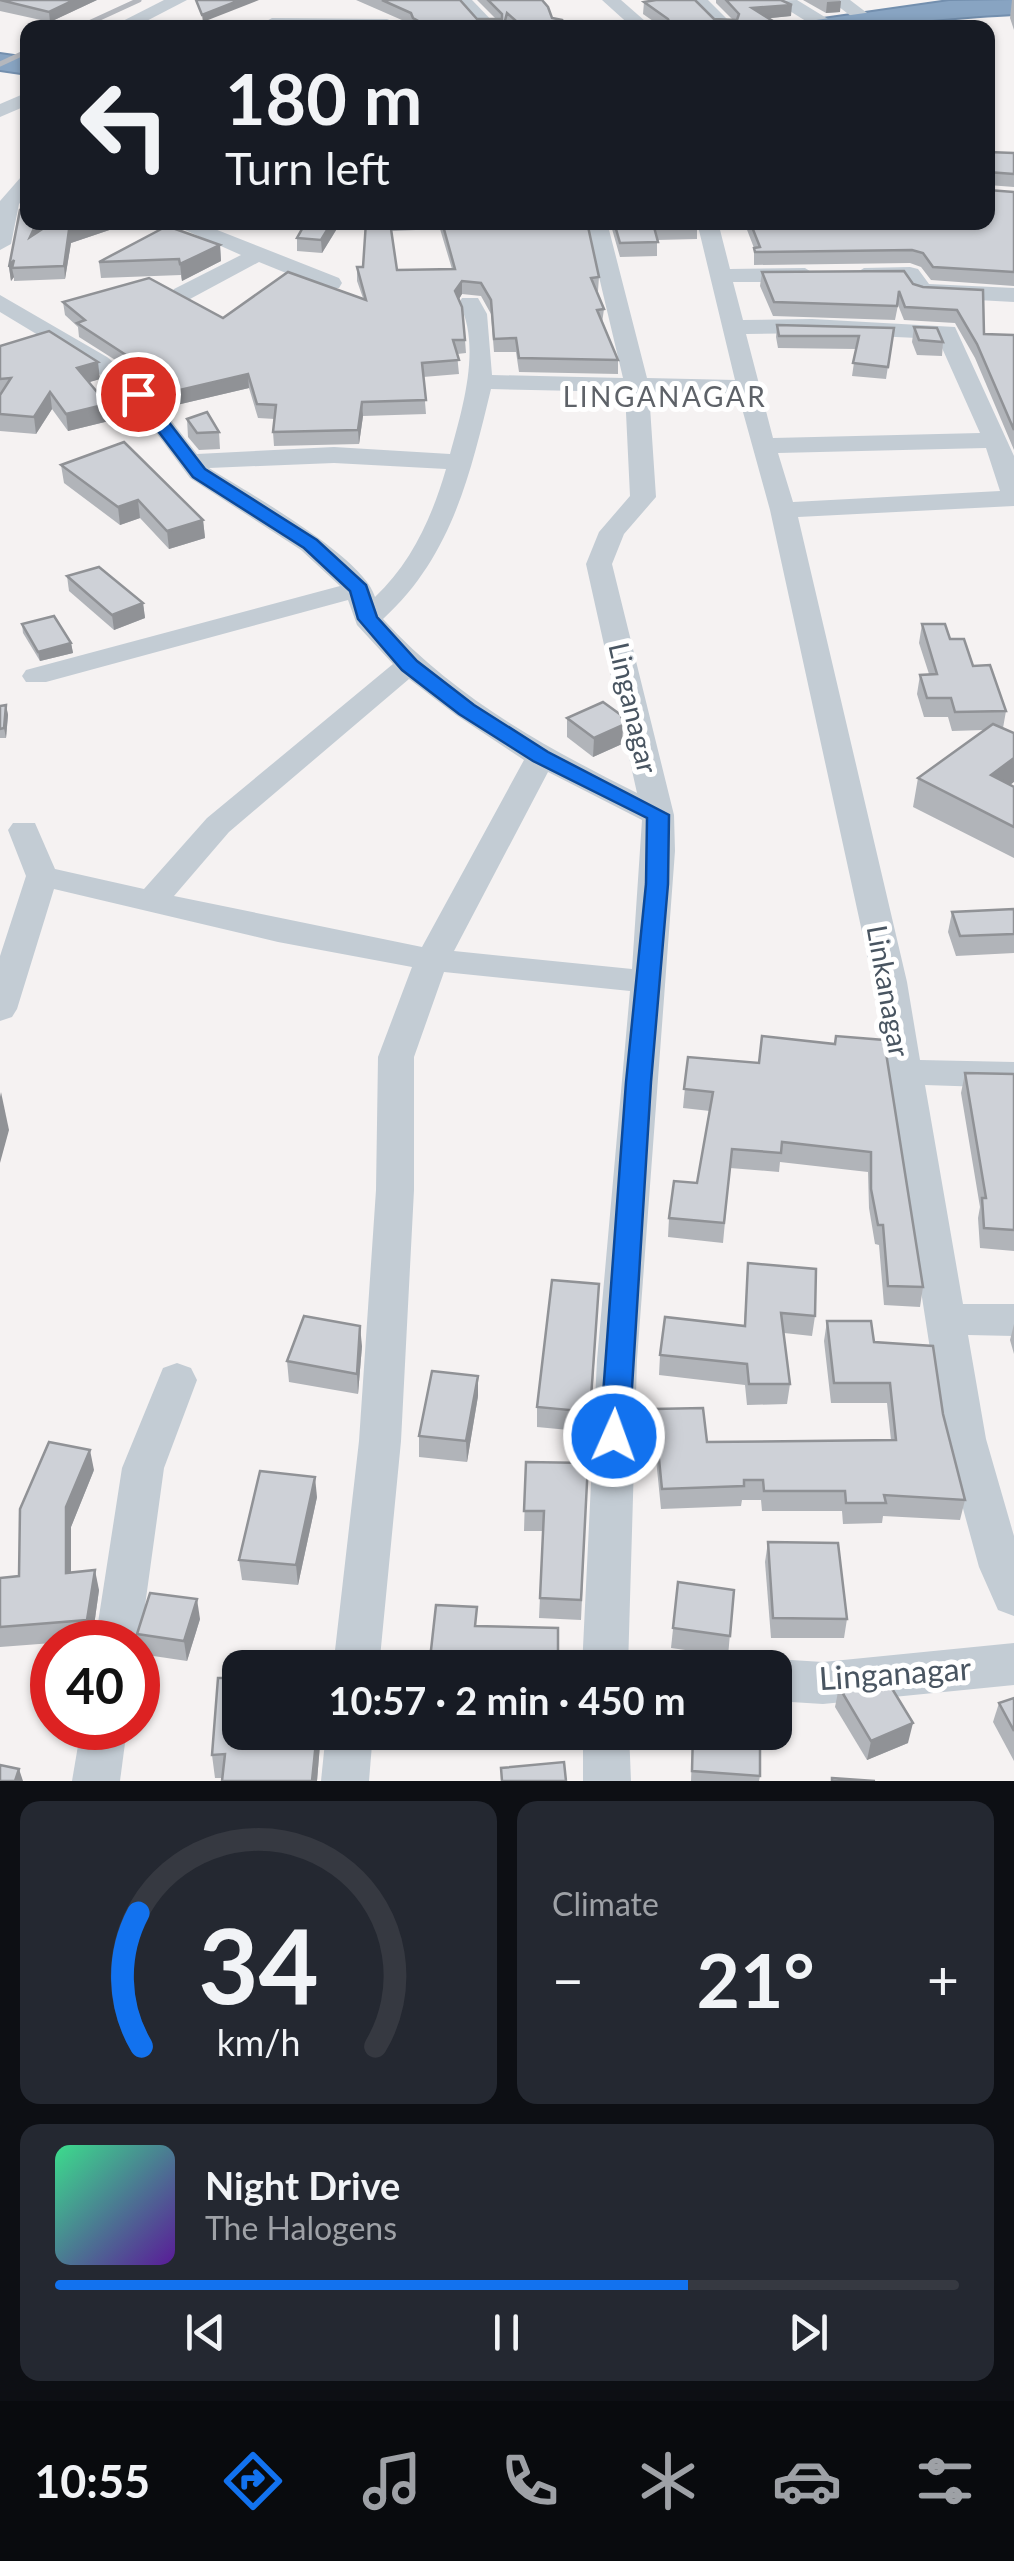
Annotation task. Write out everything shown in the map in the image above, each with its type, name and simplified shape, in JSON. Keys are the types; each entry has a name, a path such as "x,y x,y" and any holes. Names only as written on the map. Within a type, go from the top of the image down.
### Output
{"highway":[{"path":"886,20 942,5 1014,6"}],"street":[{"path":"462,0 482,20"},
{"path":"610,0 634,20"},
{"path":"698,0 719,20"},
{"path":"840,0 880,20"},
{"path":"122,20 122,14 145,2 176,1"},
{"path":"774,1 790,3 814,20"},
{"path":"0,244 9,204 20,190"},
{"path":"196,230 331,282"},
{"name":"Linganagar","path":"598,230 637,386 643,497 612,532 599,564 658,815 650,982 638,1082 617,1360 614,1650"},
{"name":"Linkanagar","path":"709,230 783,510 890,982 965,1439 1001,1567 1014,1596"},
{"path":"182,294 257,255"},
{"path":"720,276 910,274 922,290 1014,295"},
{"path":"0,302 99,362 138,394 187,462 310,544 360,589 367,619 410,666 466,709 541,757 658,815"},
{"path":"367,619 416,568 442,514 460,462 481,382 476,314 470,303"},
{"path":"736,327 947,332 996,440 1014,496 783,510"},
{"path":"481,382 748,387"},
{"path":"763,446 996,440"},
{"path":"187,462 334,455 460,462"},
{"path":"36,676 360,589"},
{"path":"153,900 218,825 410,666"},
{"path":"358,1650 380,1441 395,1190 396,1057 432,960 541,757"},
{"path":"0,1009 42,876 24,830"},
{"path":"42,876 278,930 432,960 650,982"},
{"path":"902,1072 1014,1076"},
{"path":"944,1318 1014,1320"},
{"path":"119,1620 143,1468 178,1380"},
{"name":"Linganagar","path":"792,1681 823,1683 1014,1664"},
{"path":"96,1781 101,1750"},
{"path":"344,1781 348,1750"},
{"path":"606,1750 607,1781"}],"building":[{"path":"0,0 74,0 49,12"},
{"path":"196,0 240,0 202,15"},
{"path":"382,0 460,0 477,19 502,19 488,0 542,0 552,18 562,20 515,20 507,13 505,20 417,20 411,13"},
{"path":"695,0 714,19 737,20 668,20 644,2"},
{"path":"726,0 781,0 792,5 752,8 771,20 737,20 739,14"},
{"path":"995,152 1014,153 1014,174 995,173"},
{"path":"995,191 1014,192 1014,272 933,267 923,253 912,250 755,252 754,248 760,247 753,230 995,230"},
{"path":"20,210 20,230 33,230 30,237 41,230 69,230 64,266 12,268 14,260 9,267"},
{"path":"159,230 178,230 220,245 180,264 179,259 99,262"},
{"path":"302,230 327,230 321,240 297,238"},
{"path":"365,230 391,230 397,270 455,269 444,230 589,230 599,277 591,278 604,309 597,310 618,360 519,358 516,338 494,339 491,300 481,283 462,281 455,291 462,307 465,340 453,340 459,360 422,363 426,400 362,402 358,430 273,432 276,405 257,404 248,374 167,393 159,381 129,357 77,323 85,320 63,302 149,278 223,318 288,272 366,300 357,267 363,267"},
{"path":"616,230 655,230 658,242 620,243"},
{"path":"904,271 913,284 923,287 983,290 984,334 1014,335 1014,430 977,344 957,310 905,307 899,291 897,306 774,302 762,272"},
{"path":"777,325 894,328 888,367 853,363 859,336 779,336"},
{"path":"914,327 937,328 943,342 919,340"},
{"path":"49,331 98,362 77,368 107,404 66,414 50,392 34,417 0,414 0,395 11,378 0,379 0,346"},
{"path":"207,412 219,432 197,433 187,419"},
{"path":"124,442 203,520 167,531 138,500 118,507 61,465"},
{"path":"99,567 143,603 112,615 67,576"},
{"path":"54,616 71,643 38,652 22,624"},
{"path":"922,624 945,624 950,639 964,639 973,666 990,665 1006,711 955,712 951,698 927,698 920,675 937,674"},
{"path":"603,702 621,715 623,725 594,738 567,718"},
{"path":"6,705 4,728 0,729 0,706"},
{"path":"993,724 1014,733 1014,758 991,775 1014,787 1014,827 918,778"},
{"path":"1014,909 1014,934 960,936 952,912"},
{"path":"762,1036 835,1044 836,1036 884,1040 923,1287 888,1286 883,1225 878,1225 871,1189 871,1152 782,1142 781,1153 732,1149 724,1223 669,1218 674,1181 697,1183 713,1092 684,1089 688,1057 759,1063"},
{"path":"965,1073 1014,1074 1014,1230 984,1228 982,1198 986,1198"},
{"path":"748,1263 816,1269 815,1316 781,1313 790,1384 749,1384 747,1364 660,1355 665,1317 745,1326"},
{"path":"552,1280 599,1284 590,1412 537,1407"},
{"path":"304,1316 360,1326 357,1374 287,1361"},
{"path":"827,1321 871,1321 874,1342 933,1346 943,1414 965,1500 884,1495 886,1503 846,1503 845,1491 764,1491 763,1480 744,1480 744,1486 662,1489 654,1409 703,1408 707,1442 896,1440 890,1383 834,1383"},
{"path":"432,1371 478,1376 466,1441 419,1436"},
{"path":"49,1442 90,1450 66,1507 66,1573 95,1570 87,1620 30,1620 30,1625 0,1627 0,1578 19,1576 20,1509"},
{"path":"526,1462 588,1463 581,1600 540,1598 544,1511 524,1511"},
{"path":"260,1471 315,1477 296,1565 239,1560"},
{"path":"768,1542 838,1543 847,1619 773,1618"},
{"path":"678,1582 734,1590 730,1636 673,1628"},
{"path":"150,1593 197,1599 184,1641 160,1637 160,1620 141,1620"},
{"path":"436,1605 477,1607 475,1626 558,1628 558,1650 431,1650"},
{"path":"218,1678 222,1678 222,1750 315,1750 312,1781 222,1781 225,1754 212,1755"},
{"path":"888,1682 913,1723 871,1741 839,1687"},
{"path":"1014,1698 1014,1731 999,1703"},
{"path":"693,1750 760,1750 760,1776 692,1771"},
{"path":"564,1762 566,1781 502,1781 501,1768"},
{"path":"0,1765 19,1769 15,1781 0,1781"},
{"path":"832,1778 875,1781 832,1781"}],"railway":[{"path":"95,20 139,0"},
{"path":"0,64 20,55"}],"district":[{"name":"LINGANAGAR","path":"665,397"}],"route":[{"path":"138,394 199,473 310,544 360,589 367,619 410,666 466,709 541,757 658,815 657,884 638,1082 614,1436"}]}
